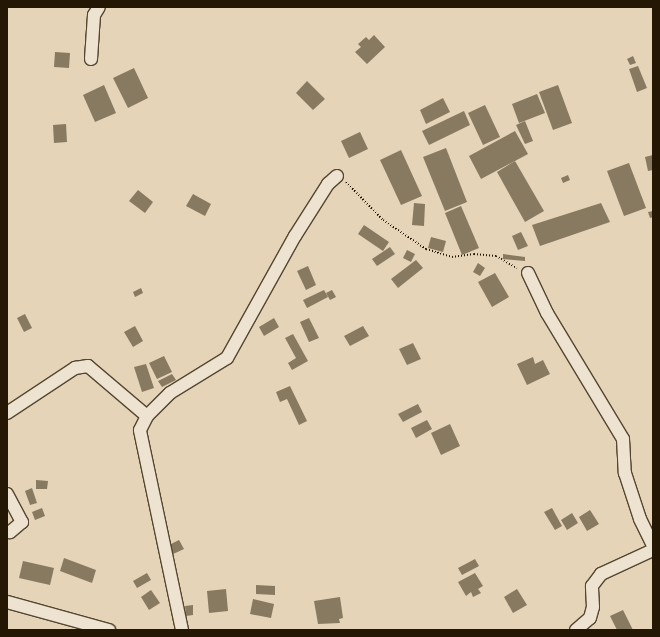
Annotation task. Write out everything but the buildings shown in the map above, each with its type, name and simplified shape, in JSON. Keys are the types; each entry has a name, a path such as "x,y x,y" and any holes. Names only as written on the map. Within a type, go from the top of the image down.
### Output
{"street":[{"path":"91,59 94,15 99,7"},
{"path":"182,630 140,439 140,430 147,416 170,393 227,358 294,236 328,184 337,176"},
{"path":"528,273 547,313 623,439 625,473 640,519 653,546"},
{"path":"7,413 70,371 88,366 147,416"},
{"path":"7,494 22,522 10,532"},
{"path":"576,630 590,618 593,607 592,586 601,574 653,550"},
{"path":"7,602 109,630"}],"path":[{"path":"337,176 341,176 383,220 426,249 452,257 474,254 496,256 528,273"}]}
